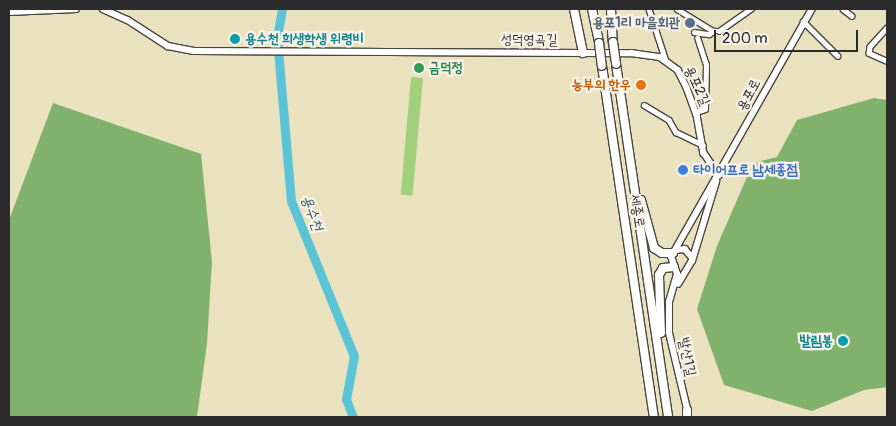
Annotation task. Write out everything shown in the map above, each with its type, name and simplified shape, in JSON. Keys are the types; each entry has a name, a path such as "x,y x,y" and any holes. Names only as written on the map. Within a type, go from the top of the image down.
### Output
{"highway":[{"path":"574,9 583,53"},
{"name":"세종로","path":"592,9 654,417"},
{"name":"세종로","path":"610,9 616,64 668,417"},
{"path":"629,146 651,242 658,251 674,251"},
{"path":"661,365 659,275 663,268 675,267"}],"main road":[{"path":"9,12 76,9"},
{"name":"성덕영곡길","path":"103,9 179,50 648,54 665,58"},
{"name":"용포로","path":"718,178 803,21 812,9"},
{"name":"용포2길","path":"665,58 678,70 696,112 704,153 718,178"},
{"path":"669,302 675,267 674,251 718,178"},
{"path":"669,302 692,258 718,178"},
{"path":"674,251 685,249 692,258"},
{"path":"675,267 685,269"},
{"name":"발산1길","path":"669,302 669,333 688,415"}],"street":[{"name":"용포2길","path":"649,9 665,58"},
{"path":"677,9 713,31"},
{"path":"694,32 708,34 713,31 720,31 751,9"},
{"path":"843,9 852,16"},
{"path":"803,21 838,56"},
{"path":"887,28 870,47 869,54 887,61"},
{"path":"696,112 706,109 706,65 697,38"},
{"path":"644,105 669,120 676,132 703,145"}],"green space":[{"path":"411,77 423,78 413,196 401,195"},
{"path":"874,98 887,100 887,387 864,390 812,411 724,385 697,309 717,246 753,163 777,157 797,120"},
{"path":"53,103 201,154 212,262 207,343 197,417 9,417 9,220"}],"waterway":[{"name":"용수천","path":"282,9 277,38 291,201 354,356 346,399 353,417"}],"place":[{"name":"용포1리 마을회관","path":"690,23"},
{"name":"용수천 희생학생 위령비","path":"235,39"},
{"name":"금덕정","path":"419,68"},
{"name":"농부의 한우","path":"641,85"},
{"name":"타이어프로 남세종점","path":"683,170"},
{"name":"발림봉","path":"843,341"}]}
